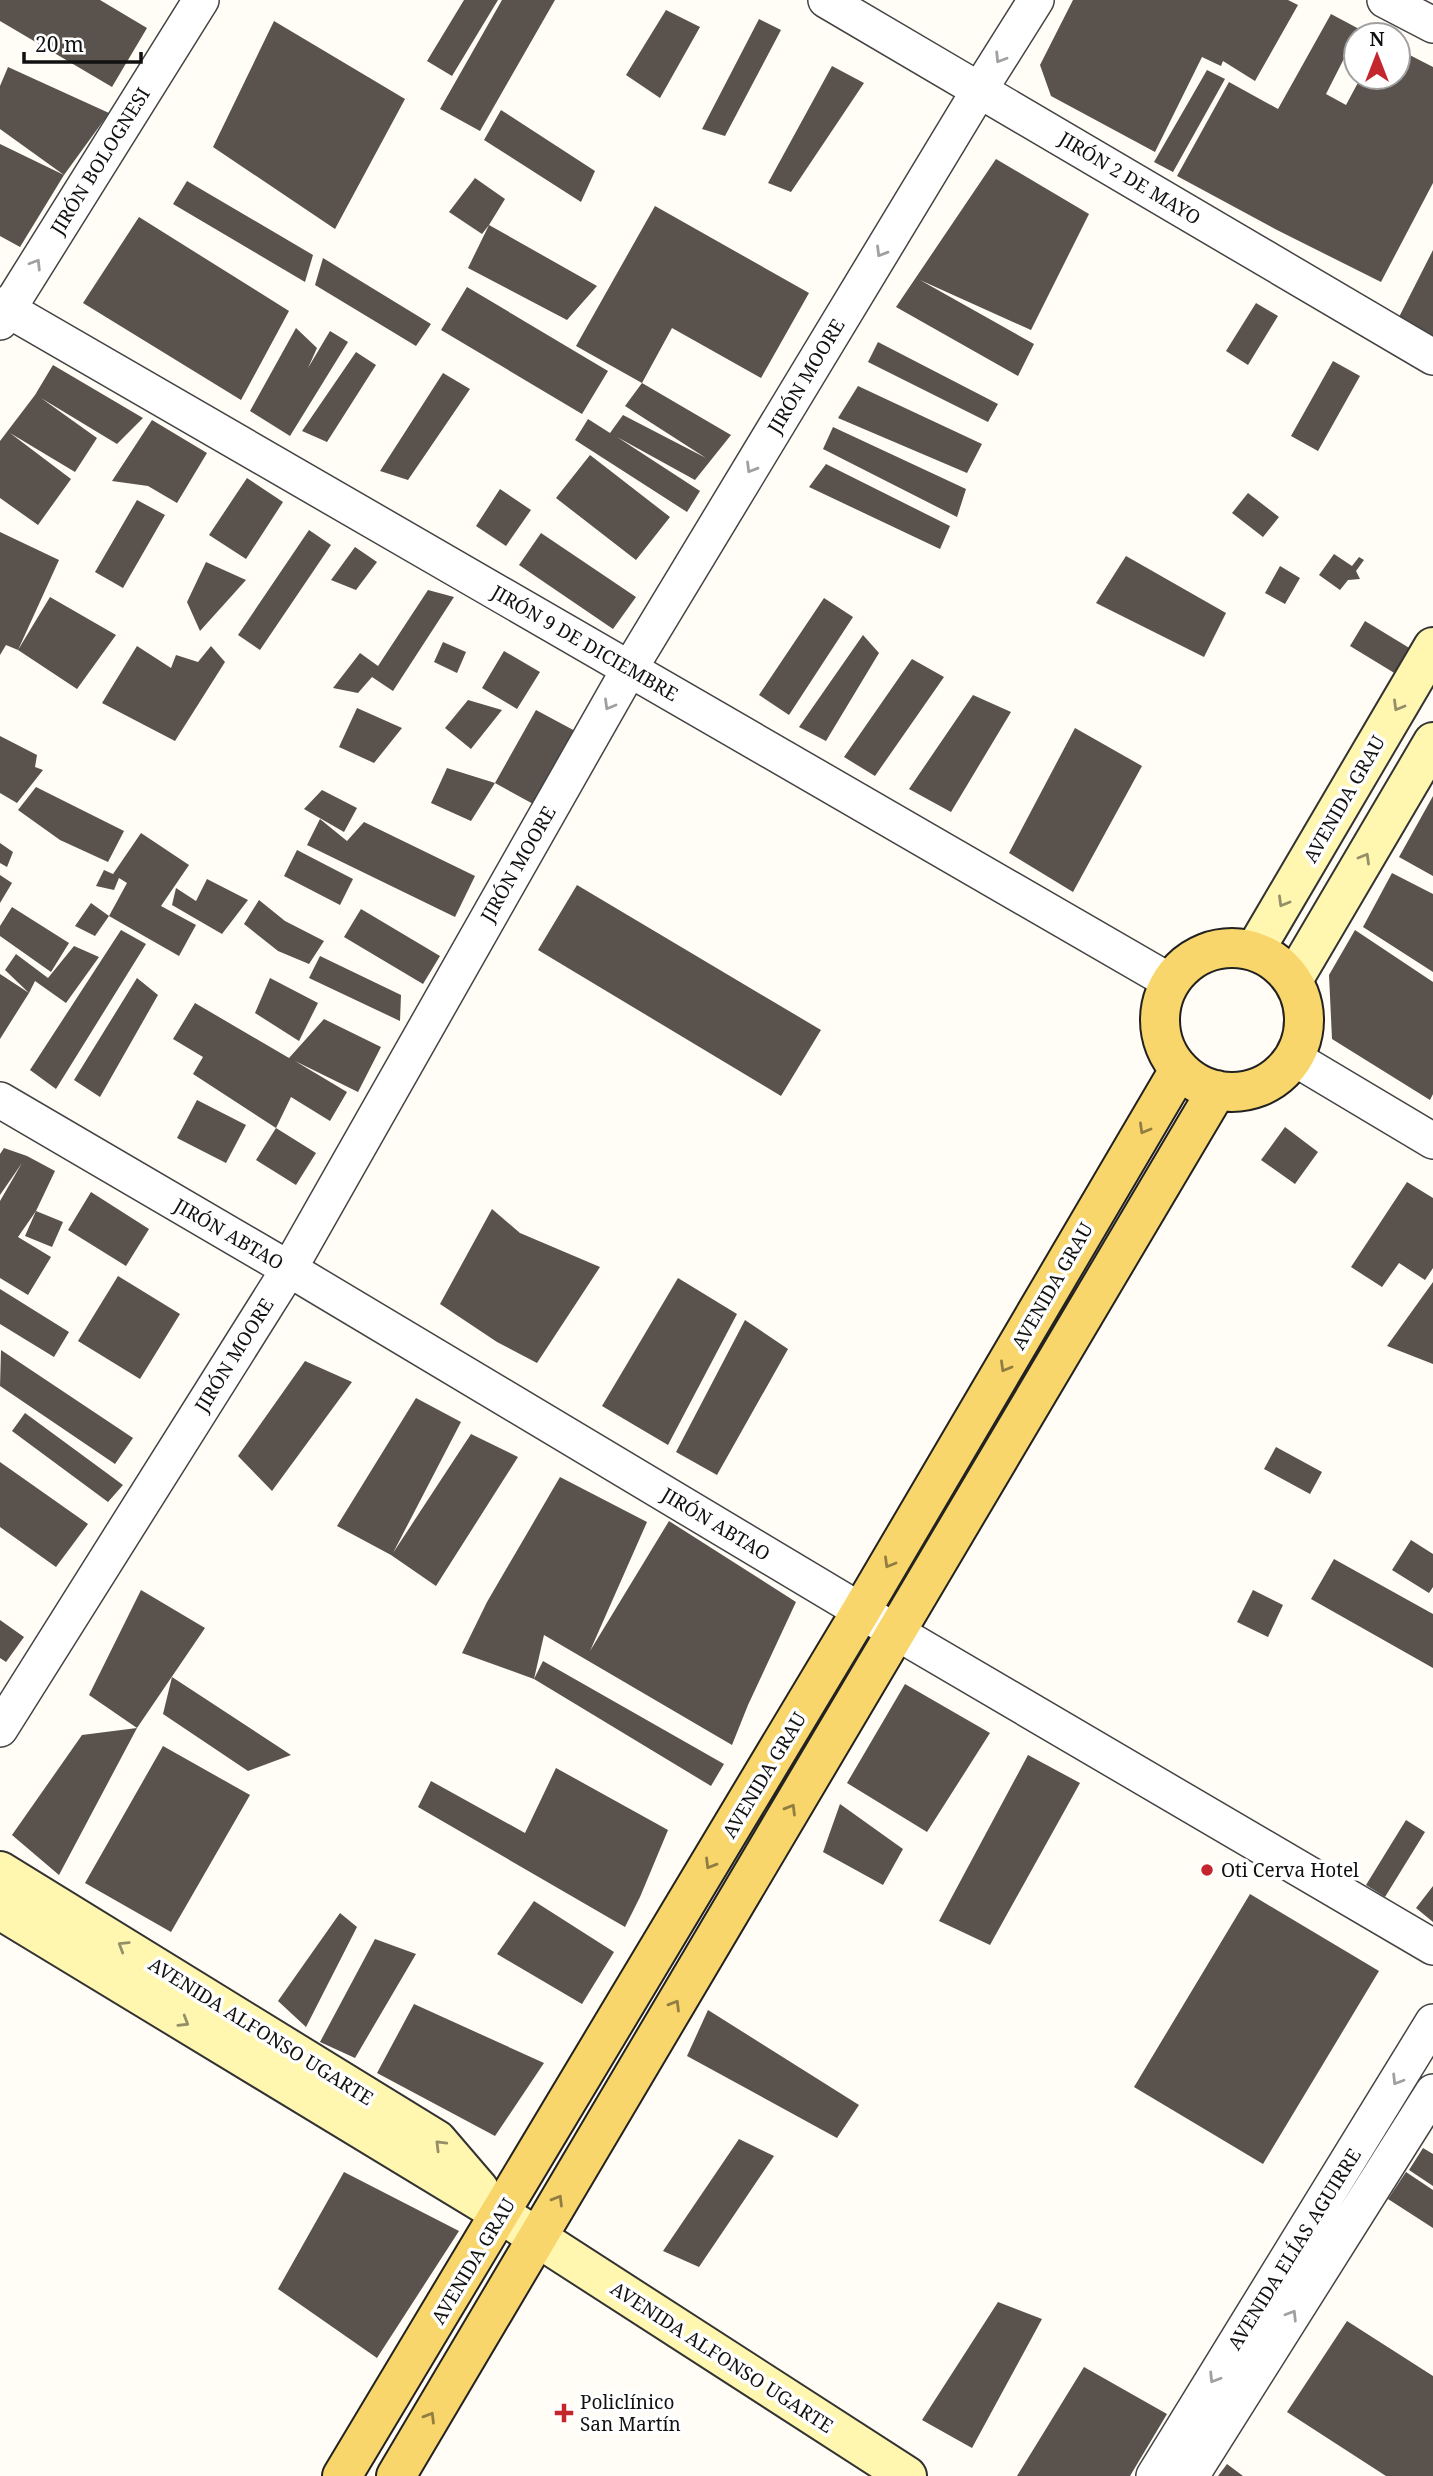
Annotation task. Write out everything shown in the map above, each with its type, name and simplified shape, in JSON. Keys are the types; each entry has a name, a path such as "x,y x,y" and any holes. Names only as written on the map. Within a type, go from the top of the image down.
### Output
{"main road":[{"name":"AVENIDA GRAU","path":"1255,950 1433,647"},
{"path":"1293,980 1433,742"},
{"path":"1230,947 1255,950 1276,962 1293,980 1302,999 1305,1020 1302,1040 1294,1058 1279,1075 1260,1087 1239,1092 1217,1090 1196,1083 1179,1070 1165,1051 1159,1027 1160,1004 1169,981 1185,963 1207,951 1230,947"},
{"name":"AVENIDA GRAU","path":"342,2476 861,1611 1179,1070"},
{"name":"AVENIDA GRAU","path":"396,2476 1217,1090"},
{"name":"AVENIDA ALFONSO UGARTE","path":"0,1871 437,2140 501,2214"},
{"name":"AVENIDA ALFONSO UGARTE","path":"0,1910 501,2214 907,2476"}],"street":[{"name":"JIRÓN BOLOGNESI","path":"3,312 201,0"},
{"name":"JIRÓN 2 DE MAYO","path":"827,0 1433,357"},
{"name":"JIRÓN MOORE","path":"0,1729 289,1269 630,668 980,89 1037,0"},
{"path":"1385,0 1433,25"},
{"name":"JIRÓN 9 DE DICIEMBRE","path":"3,312 630,668 1169,981"},
{"path":"1294,1058 1433,1141"},
{"name":"JIRÓN ABTAO","path":"0,1100 1433,1947"},
{"name":"AVENIDA ELÍAS AGUIRRE","path":"1154,2476 1433,2022"},
{"name":"AVENIDA ELÍAS AGUIRRE","path":"1191,2476 1433,2092"}],"building":[{"path":"0,0 100,0 147,28 112,87 0,21"},
{"path":"464,0 498,0 452,76 427,61"},
{"path":"502,0 555,0 480,131 440,109"},
{"path":"1073,0 1288,0 1298,5 1255,81 1223,61 1221,66 1202,57 1155,152 1051,96 1040,65"},
{"path":"666,10 700,27 660,98 626,75"},
{"path":"1331,14 1344,21 1342,21 1342,63 1326,94 1346,105 1354,91 1412,91 1412,56 1433,67 1433,183 1381,282 1177,176 1229,82 1278,109"},
{"path":"759,19 781,30 725,136 702,129"},
{"path":"274,21 405,99 335,229 213,147"},
{"path":"832,66 864,83 791,192 768,183"},
{"path":"8,67 109,113 64,175 0,129 0,86"},
{"path":"1207,70 1225,79 1173,172 1154,162"},
{"path":"501,110 595,171 581,202 484,140"},
{"path":"0,144 64,175 20,247 0,236"},
{"path":"996,159 1089,214 1031,330 920,280 1034,344 1018,376 896,307"},
{"path":"475,178 505,199 482,234 449,212"},
{"path":"187,181 313,255 305,282 173,204"},
{"path":"655,206 809,293 761,378 672,328 642,383 576,346"},
{"path":"139,217 289,311 241,400 83,303"},
{"path":"489,225 597,286 567,320 468,268"},
{"path":"1433,250 1433,336 1399,317"},
{"path":"323,258 431,324 416,346 315,285"},
{"path":"467,287 608,371 582,414 441,330"},
{"path":"1256,303 1278,316 1248,365 1226,351"},
{"path":"296,328 317,348 308,368 330,331 348,342 290,436 250,411"},
{"path":"878,342 998,404 988,422 868,362"},
{"path":"356,352 376,365 327,442 302,431"},
{"path":"1333,361 1360,376 1318,451 1291,436"},
{"path":"53,365 143,418 117,444 41,398 97,438 75,472 10,433 71,479 38,525 0,498 0,441 35,395"},
{"path":"443,373 470,389 408,480 380,471"},
{"path":"642,383 731,435 695,480 617,437 700,491 687,512 575,440 588,419 610,433 623,415 706,458 625,406"},
{"path":"858,386 982,444 967,473 838,418"},
{"path":"152,420 207,453 177,503 148,486 112,481"},
{"path":"833,427 966,489 957,517 823,449"},
{"path":"590,455 670,517 636,560 556,498"},
{"path":"826,464 950,526 940,549 809,487"},
{"path":"247,478 283,502 246,559 209,535"},
{"path":"500,489 531,510 506,546 476,526"},
{"path":"1248,493 1279,517 1263,537 1232,513"},
{"path":"137,500 165,515 123,588 95,572"},
{"path":"309,530 331,545 260,650 238,635"},
{"path":"0,532 59,560 18,650 6,645 0,655"},
{"path":"541,533 636,597 613,629 519,565"},
{"path":"355,547 377,562 356,590 331,580"},
{"path":"1334,554 1352,566 1359,557 1364,560 1356,571 1360,579 1348,580 1340,590 1319,575"},
{"path":"1126,556 1226,613 1204,657 1096,603"},
{"path":"206,562 246,580 200,631 187,602"},
{"path":"1280,566 1300,578 1285,604 1265,593"},
{"path":"428,590 454,597 393,691 372,677 358,693 333,688 360,653 378,666"},
{"path":"50,597 116,635 77,689 18,650"},
{"path":"824,598 853,617 789,715 759,695"},
{"path":"1365,621 1411,649 1396,674 1350,646"},
{"path":"863,635 879,653 826,741 799,727"},
{"path":"443,642 466,652 457,673 434,662"},
{"path":"137,646 171,668 176,655 198,662 211,646 225,662 175,741 102,703"},
{"path":"504,651 540,672 517,709 482,688"},
{"path":"912,659 944,677 875,776 844,757"},
{"path":"973,695 1011,712 951,812 909,789"},
{"path":"468,700 502,710 471,749 445,728"},
{"path":"357,708 402,728 374,763 339,747"},
{"path":"536,710 577,732 535,805 495,783"},
{"path":"1075,728 1142,766 1073,892 1009,853"},
{"path":"0,736 37,755 35,767 43,770 17,803 0,793"},
{"path":"447,768 495,783 471,821 431,803"},
{"path":"36,787 124,831 108,862 60,840 18,810"},
{"path":"322,790 357,808 344,832 304,809"},
{"path":"1433,796 1433,876 1399,857"},
{"path":"320,819 347,841 364,822 475,876 455,917 307,845"},
{"path":"141,833 189,865 161,906 196,925 179,956 109,916 127,883 119,878 114,890 96,886 104,870 113,874"},
{"path":"0,843 13,852 7,867 0,863"},
{"path":"297,850 353,879 340,905 284,876"},
{"path":"1392,873 1433,894 1433,972 1363,927"},
{"path":"0,875 12,883 0,903"},
{"path":"207,879 248,900 222,934 172,905 176,888 196,901"},
{"path":"577,885 821,1030 781,1096 538,950"},
{"path":"259,900 285,921 324,941 309,964 278,951 244,924"},
{"path":"91,903 109,916 95,936 75,926"},
{"path":"12,907 69,943 51,972 0,936 0,926"},
{"path":"361,909 440,956 423,984 344,937"},
{"path":"121,930 146,944 56,1089 30,1070"},
{"path":"1355,930 1433,982 1433,1094 1430,1100 1332,1039 1329,975"},
{"path":"74,946 99,957 66,1003 35,981 29,993 5,970 16,954 48,978"},
{"path":"320,956 401,995 400,1021 309,978"},
{"path":"0,974 29,993 0,1039"},
{"path":"137,978 158,995 100,1097 74,1080"},
{"path":"270,978 318,1003 299,1041 255,1013"},
{"path":"195,1003 289,1058 324,1019 381,1047 358,1092 295,1061 347,1092 330,1121 291,1097 276,1128 193,1074 203,1057 173,1039"},
{"path":"197,1100 246,1125 226,1163 177,1138"},
{"path":"1285,1127 1318,1152 1295,1184 1261,1160"},
{"path":"276,1128 316,1153 296,1185 256,1160"},
{"path":"4,1148 27,1156 55,1171 36,1211 18,1237 51,1257 28,1295 0,1278 0,1201 22,1163 0,1195 0,1154"},
{"path":"1407,1182 1433,1198 1433,1268 1425,1280 1399,1263 1382,1287 1351,1267"},
{"path":"91,1192 149,1229 126,1266 68,1230"},
{"path":"492,1209 520,1233 600,1267 537,1363 497,1342 440,1304"},
{"path":"36,1211 63,1222 52,1247 25,1236"},
{"path":"118,1276 180,1314 140,1379 78,1341"},
{"path":"678,1278 737,1314 668,1445 602,1406"},
{"path":"1433,1282 1433,1364 1387,1346"},
{"path":"0,1289 69,1332 54,1357 0,1324"},
{"path":"745,1320 788,1349 717,1475 676,1452"},
{"path":"1,1350 133,1438 115,1464 0,1386"},
{"path":"305,1361 352,1382 272,1491 238,1456"},
{"path":"416,1398 461,1422 393,1553 471,1434 518,1457 436,1586 391,1555 337,1526"},
{"path":"25,1413 123,1485 108,1502 12,1431"},
{"path":"1276,1447 1322,1472 1310,1494 1264,1469"},
{"path":"0,1462 88,1524 56,1567 0,1527"},
{"path":"560,1477 647,1522 590,1651 669,1521 796,1602 732,1745 544,1635 534,1679 462,1653 487,1602"},
{"path":"1411,1540 1433,1554 1433,1587 1429,1593 1392,1570"},
{"path":"1334,1559 1433,1614 1433,1668 1311,1599"},
{"path":"141,1590 205,1628 137,1728 89,1695"},
{"path":"1253,1590 1283,1605 1268,1637 1237,1622"},
{"path":"0,1620 24,1637 6,1662 0,1658"},
{"path":"543,1661 724,1764 711,1786 534,1679"},
{"path":"172,1677 291,1755 248,1771 163,1714"},
{"path":"905,1684 990,1733 927,1832 847,1783"},
{"path":"137,1728 59,1875 12,1835 82,1735"},
{"path":"163,1746 250,1795 171,1932 85,1883"},
{"path":"1028,1755 1080,1783 990,1945 939,1921"},
{"path":"556,1768 668,1830 625,1927 418,1807 431,1781 525,1833"},
{"path":"840,1804 903,1849 883,1885 823,1852"},
{"path":"1406,1820 1425,1832 1385,1897 1366,1885"},
{"path":"1433,1886 1433,1922 1416,1908"},
{"path":"1250,1894 1379,1971 1263,2164 1134,2087"},
{"path":"534,1901 614,1952 582,2004 497,1954"},
{"path":"340,1913 357,1927 306,2027 278,2001"},
{"path":"375,1939 416,1954 355,2058 320,2042"},
{"path":"414,2004 544,2063 495,2136 377,2073"},
{"path":"708,2010 859,2105 837,2138 687,2056"},
{"path":"739,2139 774,2156 699,2267 663,2251"},
{"path":"1423,2148 1433,2154 1433,2186 1409,2170"},
{"path":"344,2172 459,2231 377,2358 278,2289"},
{"path":"1406,2172 1433,2190 1433,2228 1388,2199"},
{"path":"998,2302 1042,2319 972,2448 922,2420"},
{"path":"1347,2321 1433,2376 1433,2476 1386,2476 1287,2412"},
{"path":"1084,2367 1167,2414 1130,2476 1017,2476"},
{"path":"1227,2464 1243,2476 1218,2476"}],"place":[{"name":"Oti Cerva Hotel","path":"1207,1870"},
{"name":"Policlínico San Martín","path":"564,2413"}]}
